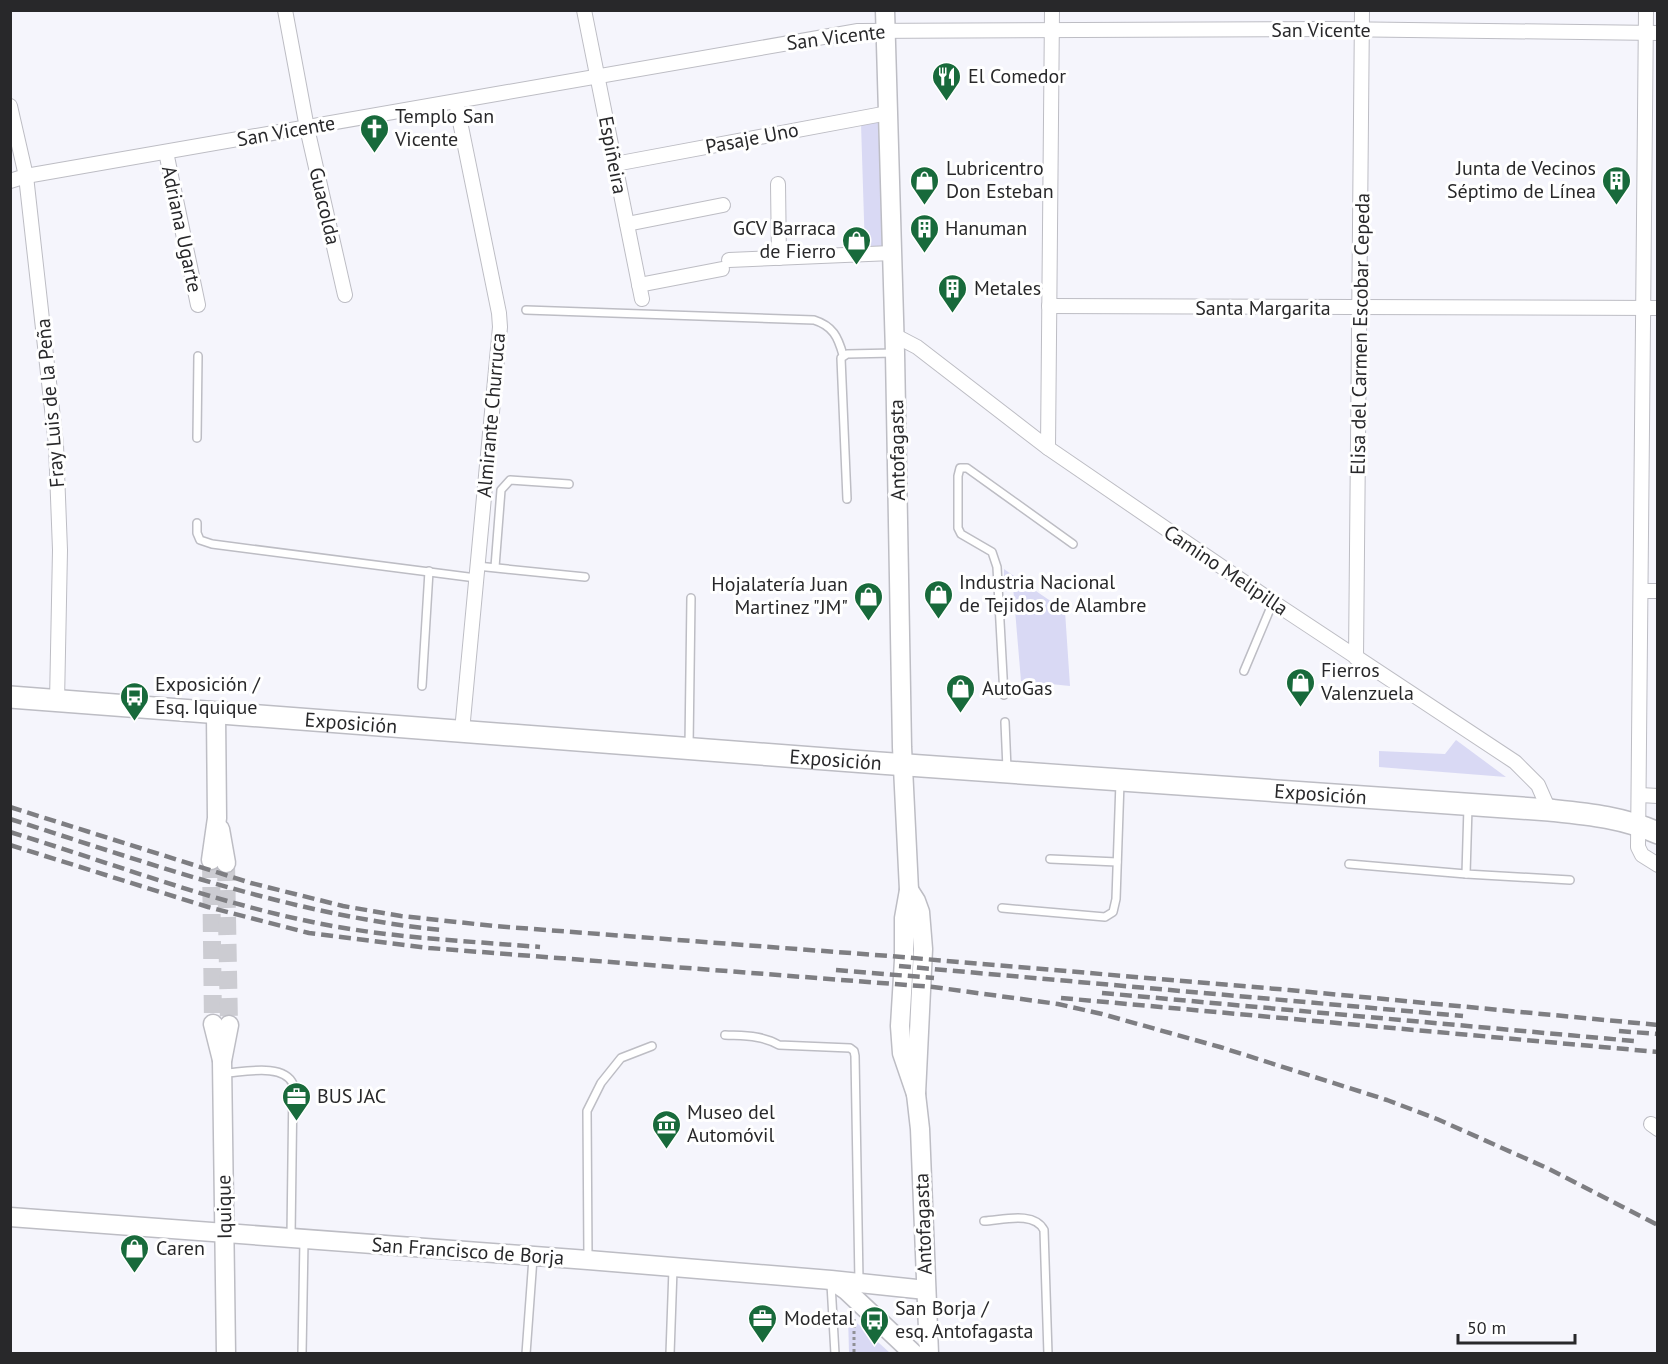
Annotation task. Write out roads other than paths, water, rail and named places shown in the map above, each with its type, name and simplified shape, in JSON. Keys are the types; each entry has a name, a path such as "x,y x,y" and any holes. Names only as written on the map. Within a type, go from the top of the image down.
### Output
{"main road":[{"name":"Antofagasta","path":"885,10 895,344 903,764 909,890 920,912 923,950 916,1094 920,1129 928,1353"},
{"name":"Exposición","path":"10,697 216,714 1548,810 1606,816 1648,829"},
{"path":"216,714 219,862"},
{"name":"Iquique","path":"221,1025 226,1353"},
{"name":"San Francisco de Borja","path":"10,1217 831,1280"},
{"path":"831,1280 856,1290 926,1290"},
{"path":"856,1290 914,1353"}],"street":[{"name":"Guacolda","path":"285,10 308,128 345,295"},
{"name":"Espiñeira","path":"584,10 640,292 726,264 779,258"},
{"path":"1048,447 1052,10"},
{"name":"Elisa del Carmen Escobar Cepeda","path":"1356,658 1362,10"},
{"path":"1646,10 1652,33 1651,308 1641,591 1640,795 1648,829 1639,851 1658,865"},
{"name":"San Vicente","path":"10,182 26,176 847,32 1362,30 1652,33"},
{"name":"Almirante Churruca","path":"456,102 500,327 462,731"},
{"name":"Fray Luis de la Peña","path":"10,106 26,176 51,392 60,550 57,702"},
{"name":"Pasaje Uno","path":"615,164 888,112"},
{"name":"Adriana Ugarte","path":"166,152 198,305"},
{"path":"778,184 779,258 892,253"},
{"path":"627,224 723,205"},
{"name":"Santa Margarita","path":"1049,306 1651,308"},
{"name":"Camino Melipilla","path":"895,344 917,347 1048,447 1273,602 1524,769 1538,785 1548,810"},
{"path":"1641,591 1658,591"},
{"path":"1640,795 1658,796"}],"lane":[{"path":"526,310 814,321 831,327 838,338 843,355 840,362 847,499"},
{"path":"843,355 895,344"},
{"path":"197,438 198,356"},
{"path":"1004,694 997,567 992,552 961,534 957,520 960,468 966,468 1073,544"},
{"path":"495,567 500,498 503,486 510,480 569,484"},
{"path":"197,523 200,540 212,544 429,571 477,572 495,567 585,577"},
{"path":"422,686 429,571"},
{"path":"689,748 691,598"},
{"path":"1244,671 1273,602"},
{"path":"1005,722 1008,772"},
{"path":"1002,908 1105,917 1113,912 1116,899 1120,780"},
{"path":"1466,874 1468,804"},
{"path":"1050,859 1117,862"},
{"path":"1349,864 1570,880"},
{"path":"725,1035 754,1036 769,1039 779,1045 850,1048 854,1051 856,1290"},
{"path":"588,1260 587,1111 601,1083 621,1058 652,1046"},
{"path":"222,1067 277,1071 283,1073 293,1084 302,1353"},
{"path":"984,1221 1032,1218 1040,1223 1044,1230 1048,1353"},
{"path":"526,1353 533,1256"},
{"path":"670,1353 673,1267"},
{"path":"831,1280 835,1353"}],"tunnel":[{"path":"211,860 213,1024"},
{"path":"226,863 229,1025"}],"railway":[{"path":"10,807 251,883 343,906 401,916 494,926 1289,990 1658,1025"},
{"path":"10,819 169,870 277,900 331,913 441,930"},
{"path":"10,832 204,894 322,924 403,936 540,947"},
{"path":"10,845 208,907 309,933 429,948 933,987 1058,1004 1102,1014 1220,1047 1387,1100 1437,1119 1547,1168 1658,1225"},
{"path":"899,966 1463,1016"},
{"path":"836,970 934,978"},
{"path":"1102,993 1634,1041"},
{"path":"1061,998 1658,1052"},
{"path":"1619,1031 1658,1034"}],"place":[{"name":"El Comedor","path":"947,102"},
{"name":"Templo San Vicente","path":"374,154"},
{"name":"Lubricentro Don Esteban","path":"925,206"},
{"name":"Junta de Vecinos Séptimo de Línea","path":"1617,206"},
{"name":"Hanuman","path":"924,254"},
{"name":"GCV Barraca de Fierro","path":"857,266"},
{"name":"Metales","path":"953,314"},
{"name":"Industria Nacional de Tejidos de Alambre","path":"938,620"},
{"name":"Hojalatería Juan Martinez \"JM\"","path":"869,622"},
{"name":"Fierros Valenzuela","path":"1300,708"},
{"name":"AutoGas","path":"961,714"},
{"name":"Exposición / Esq. Iquique","path":"134,722"},
{"name":"BUS JAC","path":"296,1122"},
{"name":"Museo del Automóvil","path":"666,1150"},
{"name":"Caren","path":"135,1274"},
{"name":"Modetal","path":"763,1344"},
{"name":"San Borja / esq. Antofagasta","path":"874,1346"}]}
